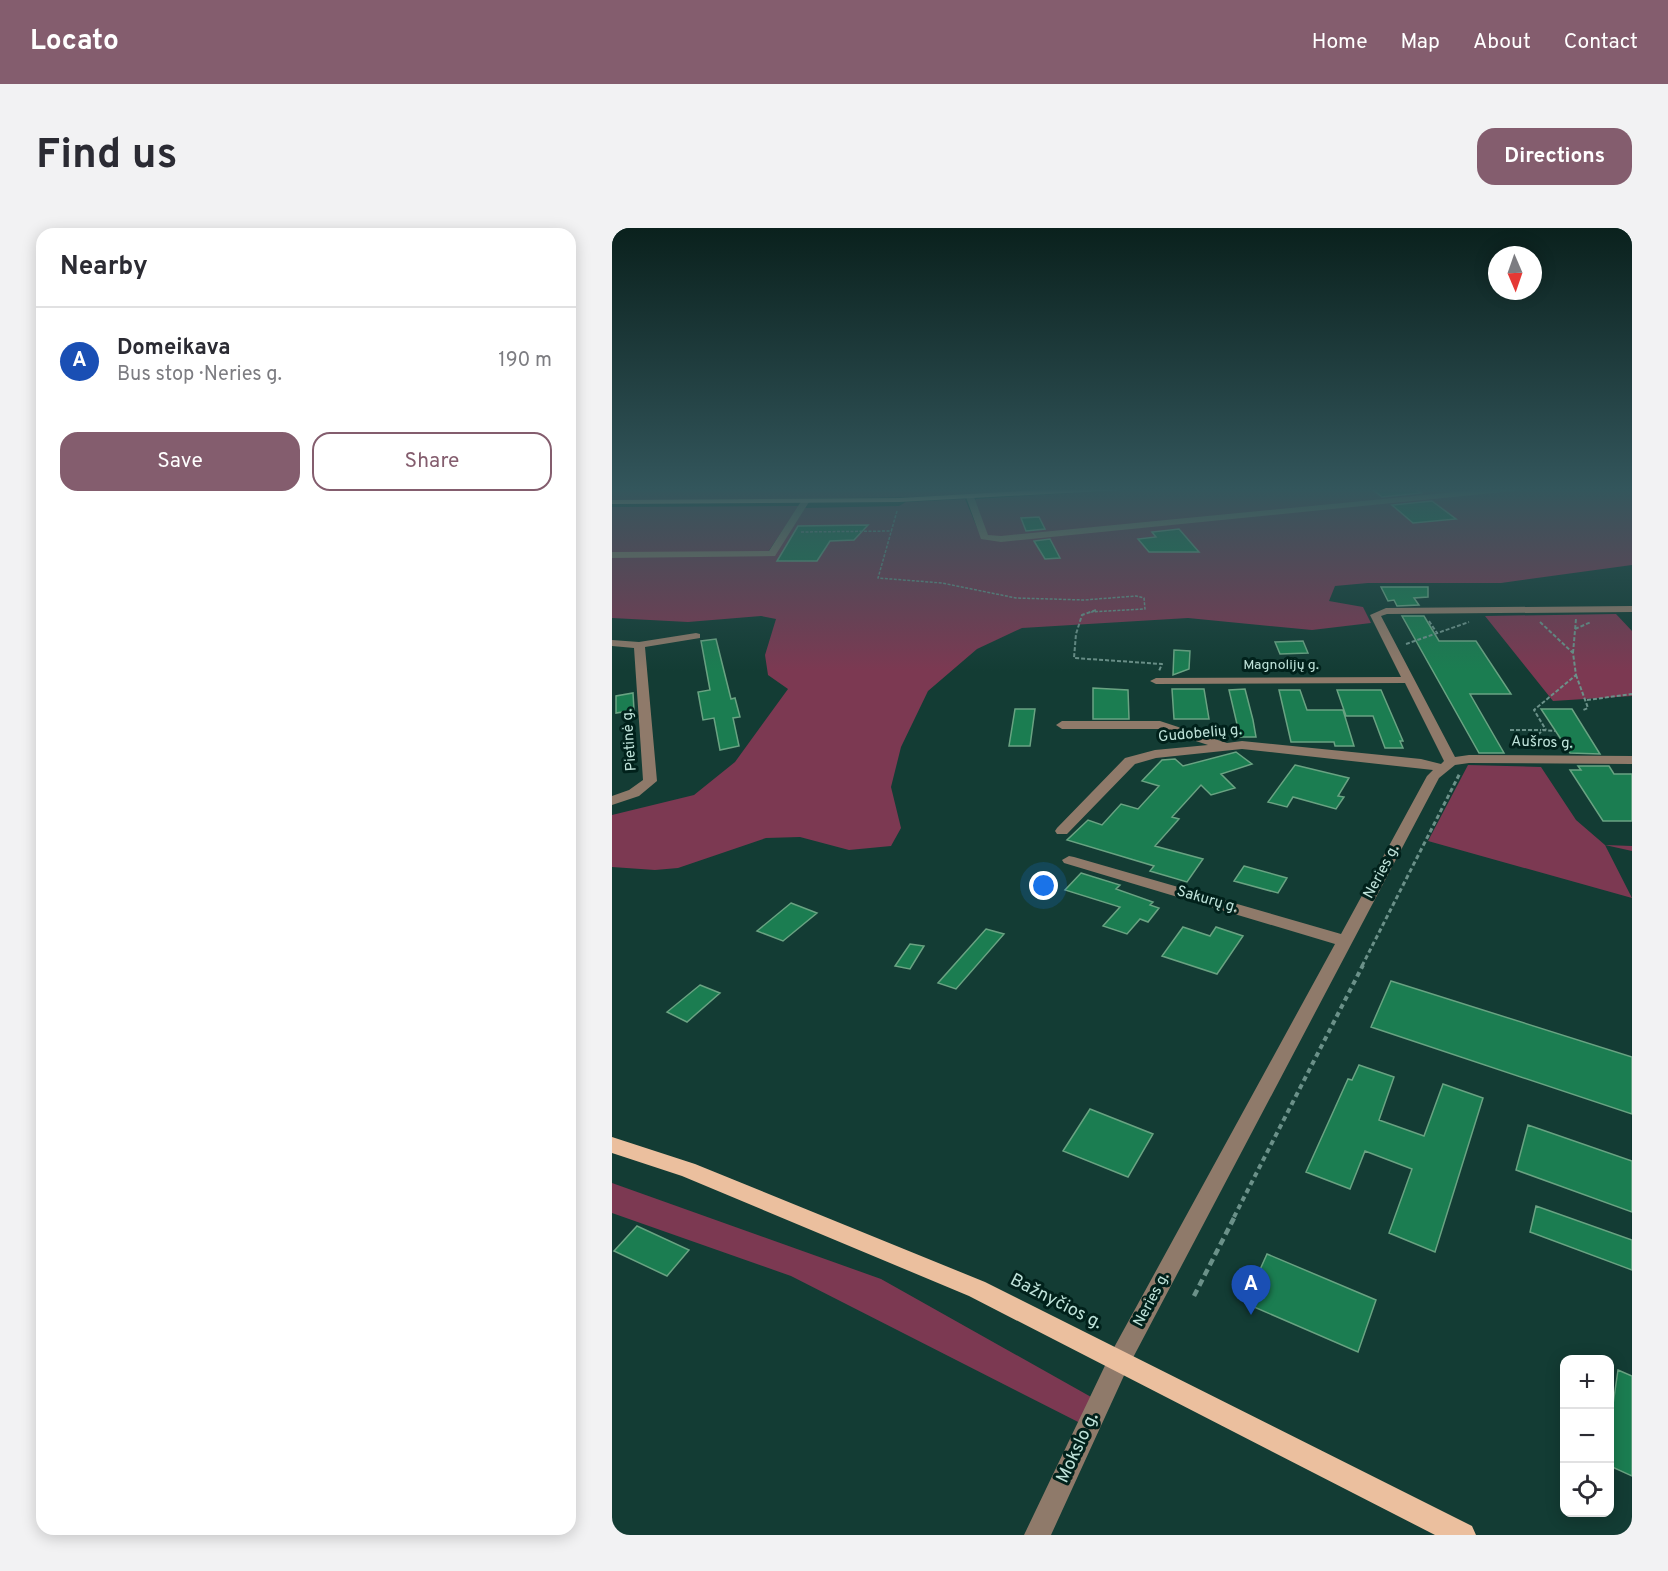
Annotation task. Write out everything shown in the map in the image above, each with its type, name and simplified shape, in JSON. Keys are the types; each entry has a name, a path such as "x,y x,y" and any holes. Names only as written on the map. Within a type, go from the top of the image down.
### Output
{"main road":[{"name":"Bažnyčios g.","path":"612,1145 688,1170 977,1289 1463,1535"}],"street":[{"path":"612,555 772,554 775,549"},
{"path":"1452,765 1375,617 1377,612 1632,609"},
{"path":"612,643 639,645 696,636"},
{"name":"Pietinė g.","path":"612,801 634,793 650,781 639,645"},
{"name":"Magnolijų g.","path":"1156,681 1407,680"},
{"path":"1062,725 1160,725 1225,746"},
{"name":"Gudobelių g.","path":"1062,831 1130,761 1155,754 1225,746 1274,747 1452,765"},
{"name":"Aušros g.","path":"1452,765 1469,759 1632,760"},
{"name":"Neries g.","path":"1119,1361 1434,776 1452,765"},
{"name":"Sakurų g.","path":"1069,860 1345,940"},
{"name":"Mokslo g.","path":"1037,1535 1119,1361"}],"path":[{"path":"887,549 878,578 942,584 1016,598 1084,600 1136,596 1144,598 1145,609 1097,610 1082,615 1076,634 1074,658 1161,663 1156,681"},
{"path":"1406,644 1469,622 1467,613"},
{"path":"1535,616 1573,653"},
{"path":"1576,616 1573,653 1576,675 1587,700 1588,708 1583,710"},
{"path":"1545,730 1534,710 1576,675"},
{"path":"1587,700 1632,694"},
{"path":"1510,730 1555,731"},
{"path":"1522,750 1545,730"},
{"path":"1194,1296 1452,765"}],"shaded area":[{"path":"612,549 770,549 768,552 612,553"},
{"path":"779,549 1632,549 1632,565 1501,583 1368,583 1335,586 1329,601 1363,607 1371,623 1312,630 1188,618 1022,628 977,649 928,691 901,747 891,787 901,828 891,846 849,850 800,837 766,838 678,868 655,870 612,867 612,815 694,795 735,762 788,689 768,675 765,655 776,619 761,616 688,622 612,618 612,556 774,556"},
{"path":"1616,614 1632,631 1632,696 1553,701 1485,616"},
{"path":"1468,765 1541,767 1576,820 1605,845 1632,898 1428,841"},
{"path":"1605,845 1632,846 1632,851"},
{"path":"612,1183 881,1279 1100,1402 1088,1427 791,1276 612,1213"}],"building":[{"path":"784,549 825,549 817,561 777,561"},
{"path":"1039,549 1055,549 1060,558 1045,559"},
{"path":"1146,549 1196,549 1199,552 1149,552"},
{"path":"1381,587 1428,587 1428,597 1414,598 1419,605 1397,606 1394,600 1388,601"},
{"path":"1402,616 1424,616 1439,641 1476,641 1511,694 1470,694 1504,753 1479,753"},
{"path":"716,639 731,699 735,698 740,717 733,718 739,746 720,750 714,718 703,720 698,692 710,690 701,641"},
{"path":"1303,641 1308,653 1280,654 1275,642"},
{"path":"1174,650 1190,651 1189,669 1173,675"},
{"path":"1093,688 1128,690 1129,719 1093,719"},
{"path":"1172,689 1204,689 1209,719 1174,719"},
{"path":"1245,689 1256,737 1240,737 1229,690"},
{"path":"1279,690 1300,690 1307,710 1343,710 1354,746 1335,746 1334,742 1291,742"},
{"path":"1337,690 1381,690 1403,741 1400,741 1403,748 1385,748 1373,716 1346,716"},
{"path":"633,693 634,710 616,713 616,696"},
{"path":"1015,709 1035,709 1030,746 1009,746"},
{"path":"1541,709 1572,709 1600,754 1570,753"},
{"path":"1236,752 1252,764 1221,774 1235,788 1211,795 1201,785 1172,817 1179,819 1155,846 1203,859 1187,882 1150,871 1154,866 1067,840 1088,820 1102,825 1121,804 1138,809 1159,786 1142,781 1162,760 1175,759 1183,766"},
{"path":"1295,765 1349,778 1338,796 1344,797 1336,809 1293,797 1287,807 1268,802"},
{"path":"1578,766 1609,766 1614,774 1632,774 1632,821 1603,821 1570,770 1581,770"},
{"path":"1244,866 1287,878 1278,893 1234,881"},
{"path":"1081,873 1120,885 1116,889 1153,902 1150,905 1159,908 1148,922 1140,919 1127,934 1103,926 1120,907 1065,890"},
{"path":"791,903 817,913 783,941 757,931"},
{"path":"1183,927 1210,936 1216,927 1243,936 1217,974 1162,956"},
{"path":"986,929 1004,934 956,989 938,983"},
{"path":"910,944 924,946 910,969 895,966"},
{"path":"1391,981 1632,1057 1632,1114 1371,1027"},
{"path":"700,985 720,993 687,1022 667,1012"},
{"path":"1359,1065 1394,1077 1379,1120 1424,1136 1443,1084 1483,1098 1435,1252 1389,1233 1412,1169 1365,1151 1350,1189 1306,1172 1348,1079 1352,1080"},
{"path":"1090,1109 1153,1134 1128,1177 1063,1151"},
{"path":"1528,1125 1632,1161 1632,1212 1516,1170"},
{"path":"1536,1206 1632,1240 1632,1270 1530,1232"},
{"path":"637,1226 689,1250 667,1276 614,1251"},
{"path":"1267,1254 1376,1300 1358,1352 1245,1303"},
{"path":"1618,1370 1632,1376 1632,1476 1614,1468 1614,1398"}],"place":[{"name":"Domeikava","path":"1251,1315"}]}
